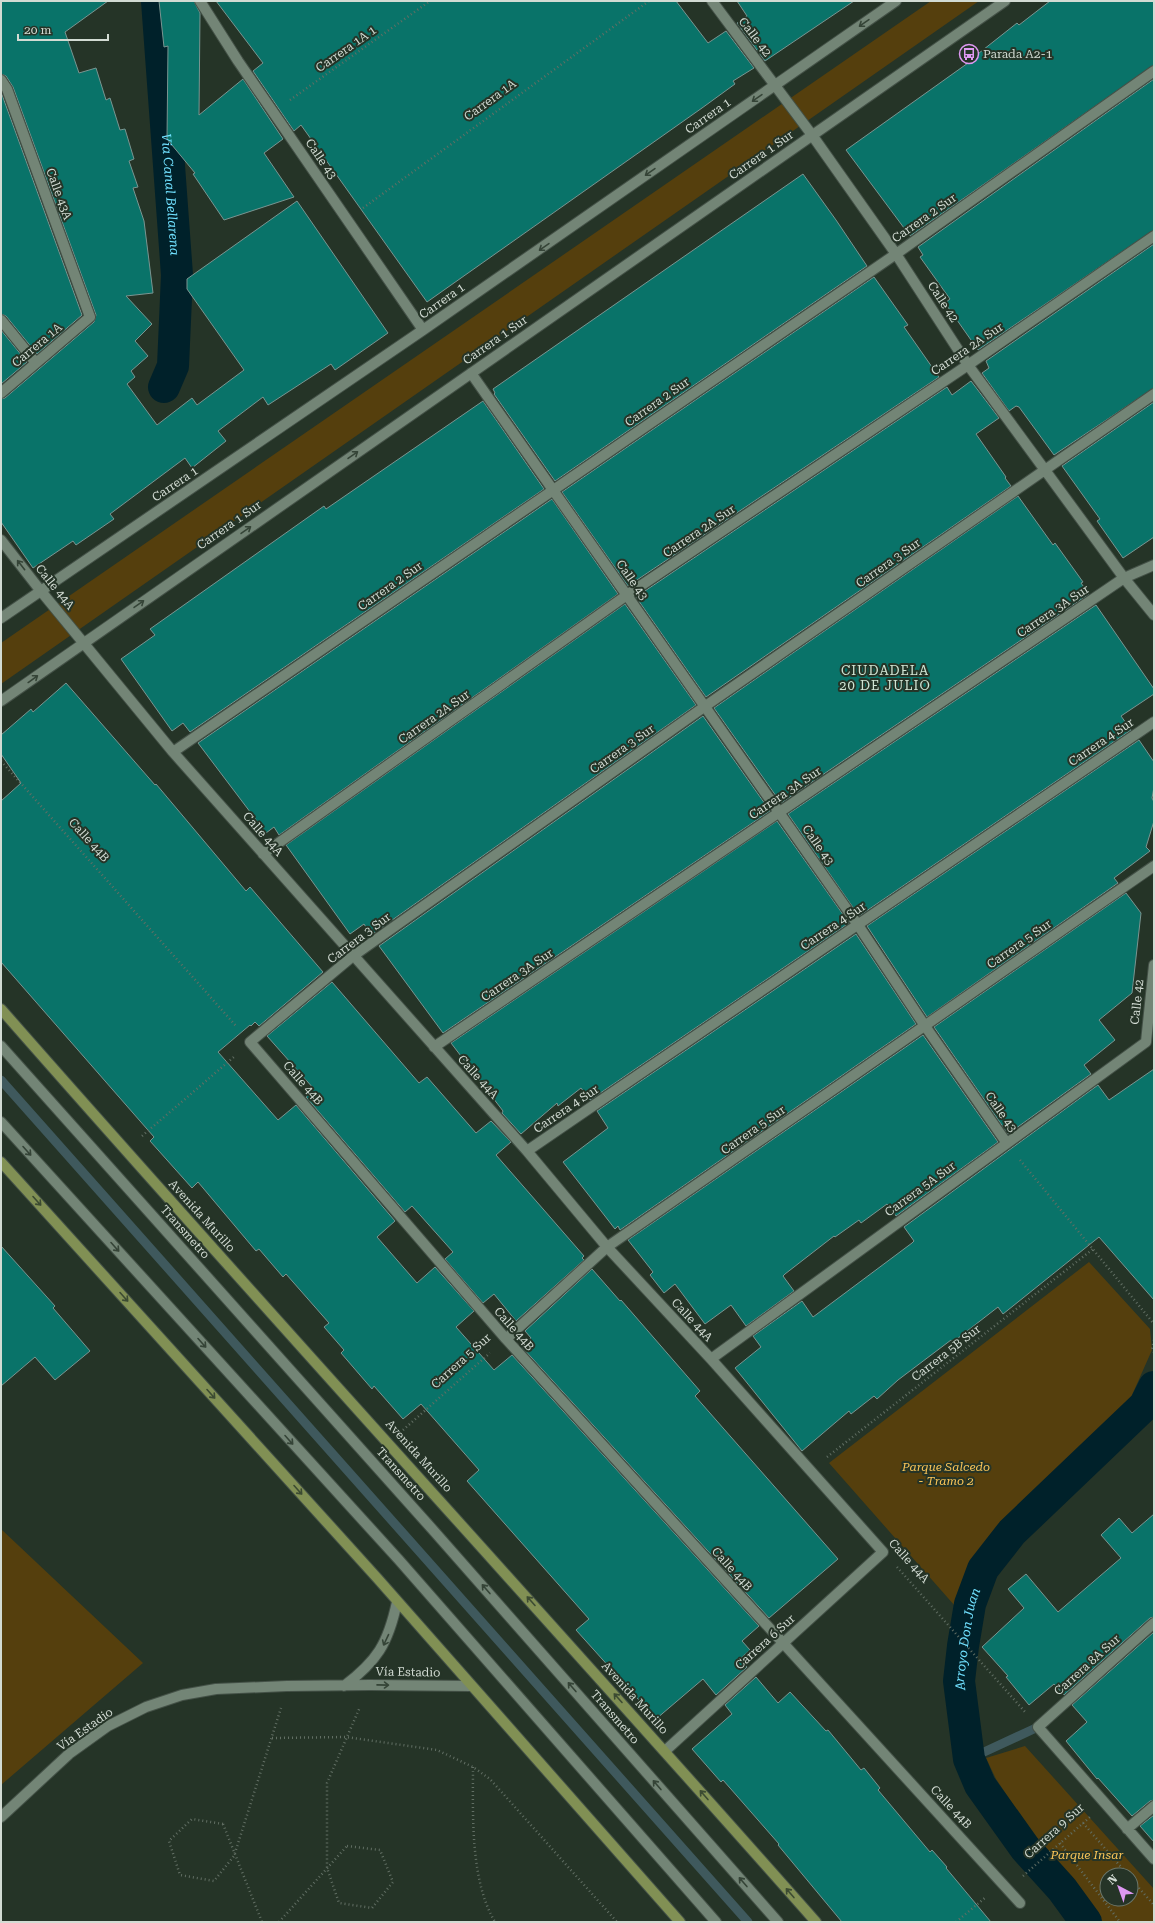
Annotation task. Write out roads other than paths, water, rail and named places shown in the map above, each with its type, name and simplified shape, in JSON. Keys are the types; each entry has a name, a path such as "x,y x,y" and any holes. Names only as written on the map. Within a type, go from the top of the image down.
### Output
{"main road":[{"name":"Avenida Murillo","path":"1,1009 125,1151 389,1443 816,1922"},
{"path":"1,1162 378,1579 680,1922"}],"street":[{"name":"Calle 43","path":"200,1 238,61 423,330"},
{"name":"Calle 42","path":"712,1 812,135 896,254 968,365 1124,578 1154,615"},
{"name":"Carrera 1","path":"1,618 423,330 896,1"},
{"name":"Carrera 1 Sur","path":"1,701 1005,1"},
{"name":"Carrera 2 Sur","path":"173,752 896,254 1154,71"},
{"name":"Calle 43A","path":"1,80 7,89 90,317"},
{"name":"Carrera 2A Sur","path":"263,854 627,595 968,365 1154,236"},
{"name":"Carrera 1A","path":"1,393 90,317"},
{"path":"1,320 36,363"},
{"name":"Calle 43","path":"471,373 858,925 925,1026 1006,1142"},
{"name":"Carrera 3 Sur","path":"250,1042 353,956 704,707 1044,469 1154,394"},
{"name":"Calle 44A","path":"1,540 40,590 173,752 527,1151 607,1247 711,1359 809,1471 883,1552"},
{"name":"Carrera 3A Sur","path":"434,1047 1124,578 1154,565"},
{"name":"Carrera 4 Sur","path":"527,1151 1154,722"},
{"name":"Carrera 5 Sur","path":"506,1339 607,1247 1154,866"},
{"name":"Calle 42","path":"1146,1042 1154,965"},
{"name":"Calle 44B","path":"250,1042 506,1339 1020,1903"},
{"name":"Carrera 5A Sur","path":"711,1359 1006,1142 1146,1042"},
{"name":"Transmetro","path":"1,1046 434,1530 778,1922"},
{"path":"1,1122 399,1560 716,1922"},
{"name":"Carrera 6 Sur","path":"665,1751 883,1552"},
{"name":"Vía Estadio","path":"344,1686 364,1671 380,1650 391,1627 397,1602"},
{"name":"Carrera 8A Sur","path":"1127,1829 1038,1727 1154,1623"},
{"name":"Vía Estadio","path":"1,1817 69,1754 108,1726 146,1707 182,1695 216,1689 287,1686 344,1686 370,1684 471,1686"},
{"path":"1154,1806 1127,1829 1154,1859"}],"waterway":[{"name":"Via Canal Bellarena","path":"157,1 177,275 173,366 164,387"},
{"path":"1,1080 748,1922"},
{"name":"Arroyo Don Juan","path":"1086,1922 1062,1889 1025,1848 980,1785 969,1759 959,1681 963,1646 970,1604 983,1569 1012,1532 1145,1405 1154,1387"},
{"path":"969,1759 1038,1727"}],"place":[{"name":"Parada A2-1","path":"969,54"}],"district":[{"name":"CIUDADELA 20 DE JULIO","path":"885,678"}],"park label":[{"name":"Parque Salcedo - Tramo 2","path":"946,1474"},
{"name":"Parque Insar","path":"1087,1855"}]}
